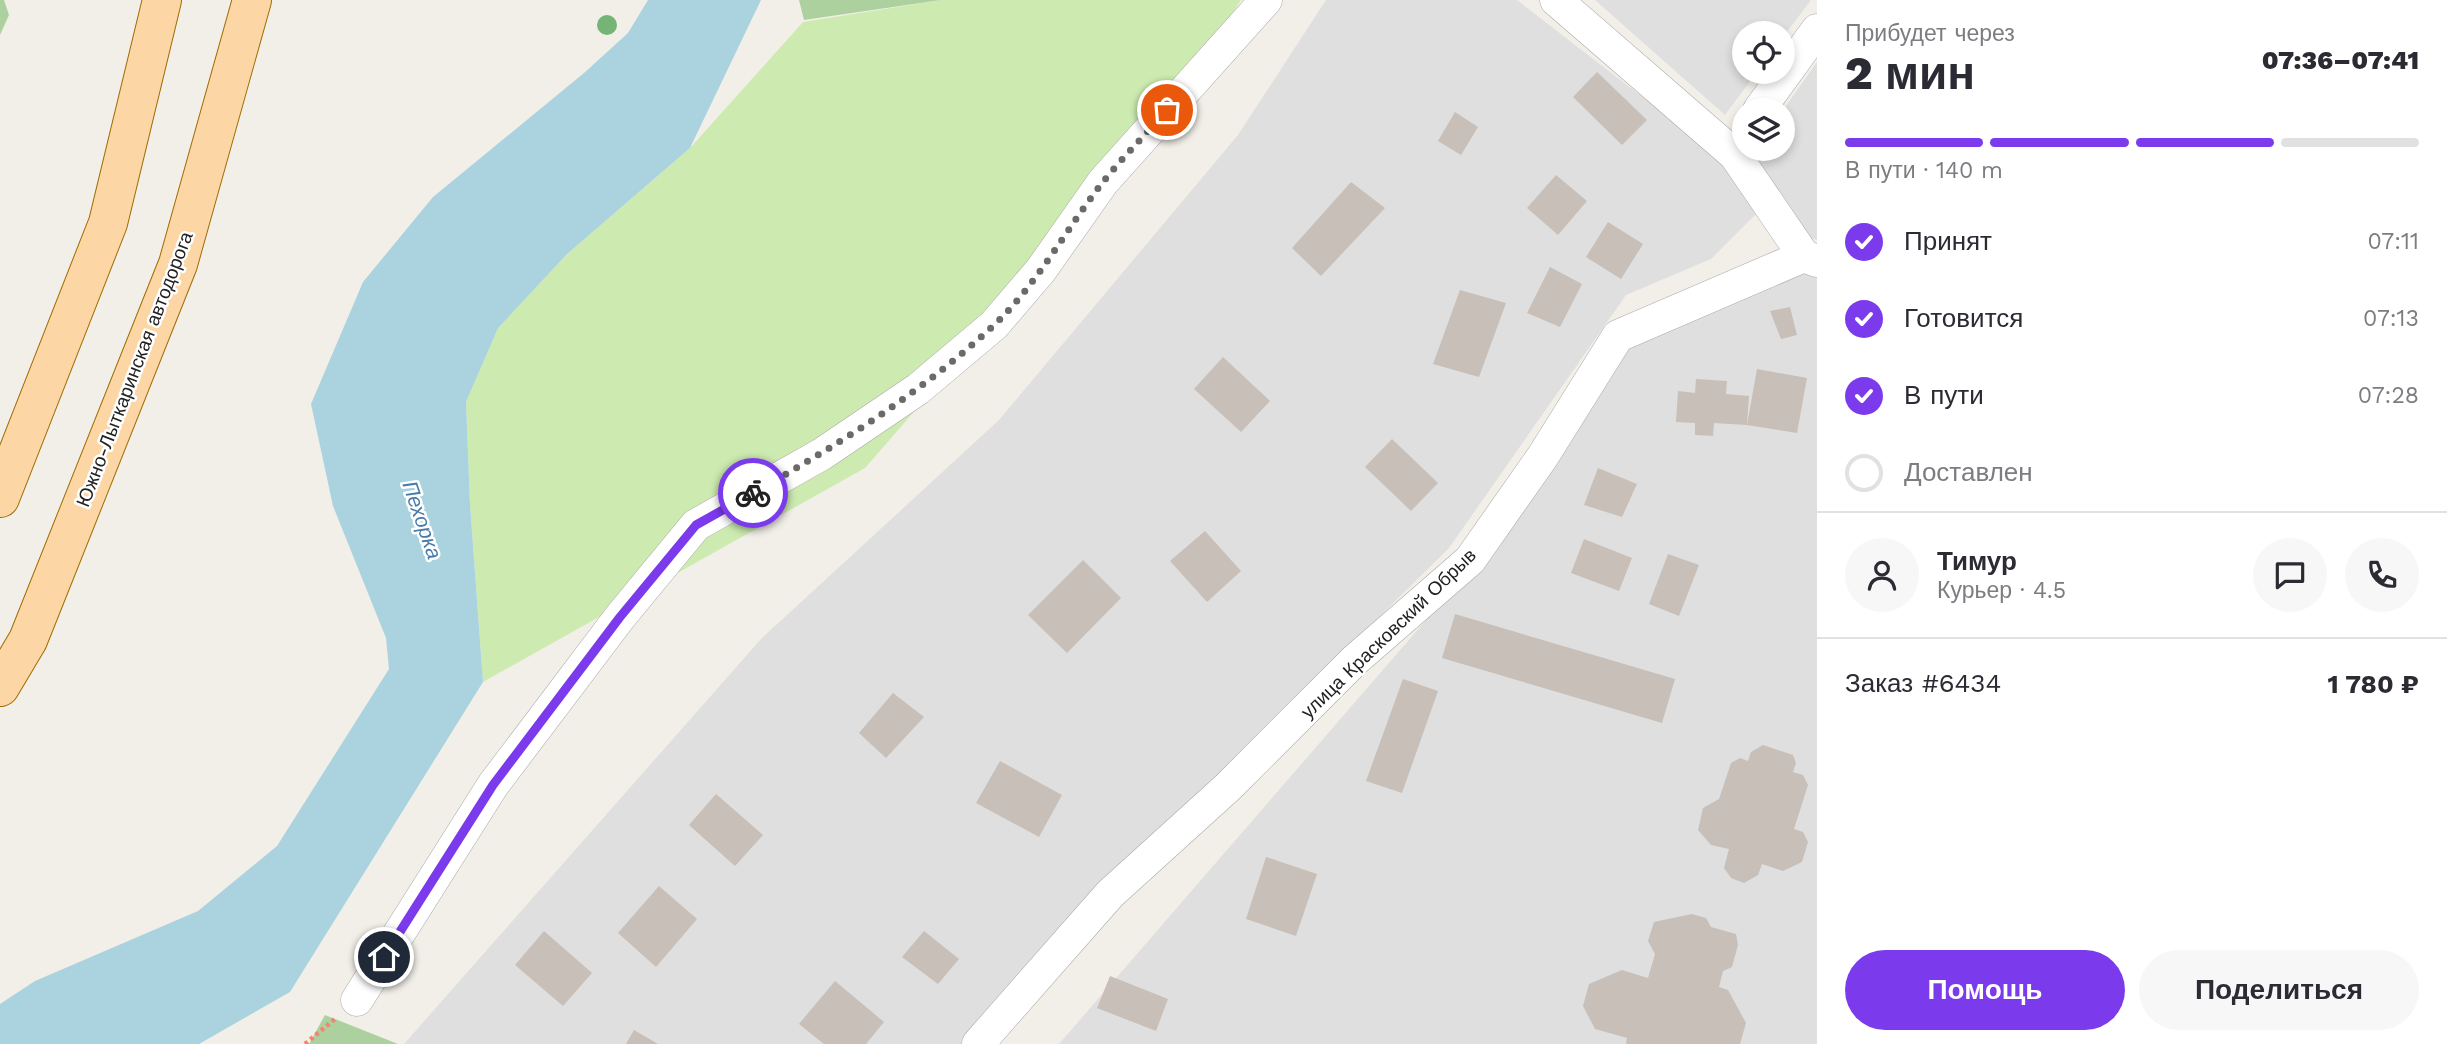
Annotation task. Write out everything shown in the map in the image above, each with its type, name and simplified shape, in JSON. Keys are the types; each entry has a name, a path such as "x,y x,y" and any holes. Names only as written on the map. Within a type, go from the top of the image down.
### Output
{"main road":[{"path":"0,498 108,223 162,0"},
{"name":"Южно-Лыткаринская автодорога","path":"0,687 28,640 178,264 252,0"}],"street":[{"path":"357,1000 493,785 620,617 696,525 822,454 918,389 994,325 1041,270 1103,182 1266,0"},
{"path":"1556,0 1732,140"},
{"path":"1768,98 1817,30"},
{"path":"1749,161 1811,259"},
{"name":"улица Красковский Обрыв","path":"978,1044 1110,894 1228,787 1355,660 1470,560 1543,456 1618,336 1811,259"}],"path":[{"path":"305,1044 357,1000"}],"shaded area":[{"path":"1326,0 1517,0 1729,164 1761,209 1711,259 1626,295 1449,548 1045,947 968,1044 404,1044 761,639 999,420 1238,135"},
{"path":"1595,0 1811,0 1795,21 1732,21 1732,84 1748,84 1738,98 1732,98 1732,106 1725,115"},
{"path":"1817,62 1817,240 1811,238 1758,161 1795,161 1795,98 1792,98"},
{"path":"1817,268 1817,1044 1059,1044 1472,567 1619,341"}],"green space":[{"path":"0,0 4,0 9,15 0,35"},
{"path":"799,0 941,0 804,20"},
{"path":"941,0 1241,0 1154,136 865,468 483,682 470,504 466,402 498,327 567,254 690,148 803,22"},
{"path":"325,1015 398,1044 309,1044"}],"water":[{"name":"Пехорка","path":"648,0 761,0 690,148 567,254 498,328 466,402 470,504 483,682 290,992 199,1044 0,1044 0,1004 35,981 198,911 277,846 389,669 386,638 333,506 311,404 363,282 433,197 584,73 628,33"}],"building":[{"path":"1597,72 1647,120 1622,145 1573,97"},
{"path":"1455,112 1478,127 1461,155 1438,141"},
{"path":"1556,175 1587,201 1558,235 1527,208"},
{"path":"1351,182 1385,208 1321,276 1292,248"},
{"path":"1608,222 1643,244 1621,279 1586,257"},
{"path":"1550,267 1582,284 1560,327 1527,313"},
{"path":"1460,290 1506,303 1479,377 1433,364"},
{"path":"1790,307 1797,335 1781,339 1770,311"},
{"path":"1223,357 1270,401 1241,432 1194,389"},
{"path":"1757,369 1807,378 1797,433 1747,425"},
{"path":"1696,379 1727,381 1726,394 1749,396 1747,425 1714,423 1713,436 1695,435 1695,423 1676,422 1678,391 1695,393"},
{"path":"1392,439 1438,483 1411,511 1365,467"},
{"path":"1598,468 1637,484 1622,517 1584,505"},
{"path":"1205,531 1241,571 1207,602 1170,561"},
{"path":"1584,539 1632,558 1619,591 1571,573"},
{"path":"1668,554 1699,565 1679,616 1649,604"},
{"path":"1083,560 1121,598 1067,653 1028,615"},
{"path":"1455,614 1675,679 1662,723 1442,658"},
{"path":"1403,679 1438,691 1402,793 1366,781"},
{"path":"893,693 924,717 886,758 859,733"},
{"path":"1763,745 1793,755 1796,763 1793,772 1803,775 1808,785 1794,829 1803,832 1808,842 1802,862 1783,871 1762,864 1758,875 1744,883 1731,878 1724,868 1729,849 1711,845 1698,830 1703,808 1719,799 1731,763 1740,758 1748,761 1751,752"},
{"path":"1000,761 1062,795 1039,837 976,803"},
{"path":"716,794 763,835 735,866 689,825"},
{"path":"1266,857 1317,874 1296,936 1246,919"},
{"path":"659,886 697,919 656,967 618,933"},
{"path":"1692,914 1706,918 1711,927 1736,934 1738,945 1732,967 1723,971 1719,987 1728,990 1746,1023 1740,1044 1626,1044 1627,1038 1595,1029 1583,1006 1589,984 1622,970 1648,978 1655,954 1648,941 1654,922"},
{"path":"544,931 592,973 563,1006 515,965"},
{"path":"924,931 959,959 938,984 902,957"},
{"path":"1110,976 1168,999 1156,1031 1097,1008"},
{"path":"835,981 884,1022 866,1044 824,1044 799,1024"},
{"path":"634,1030 658,1044 626,1044"}],"way so far":[{"path":"753,493 822,454 918,389 994,325 1041,270 1103,182 1167,110"}],"route":[{"path":"384,957 493,785 620,617 696,525 753,493"}]}
